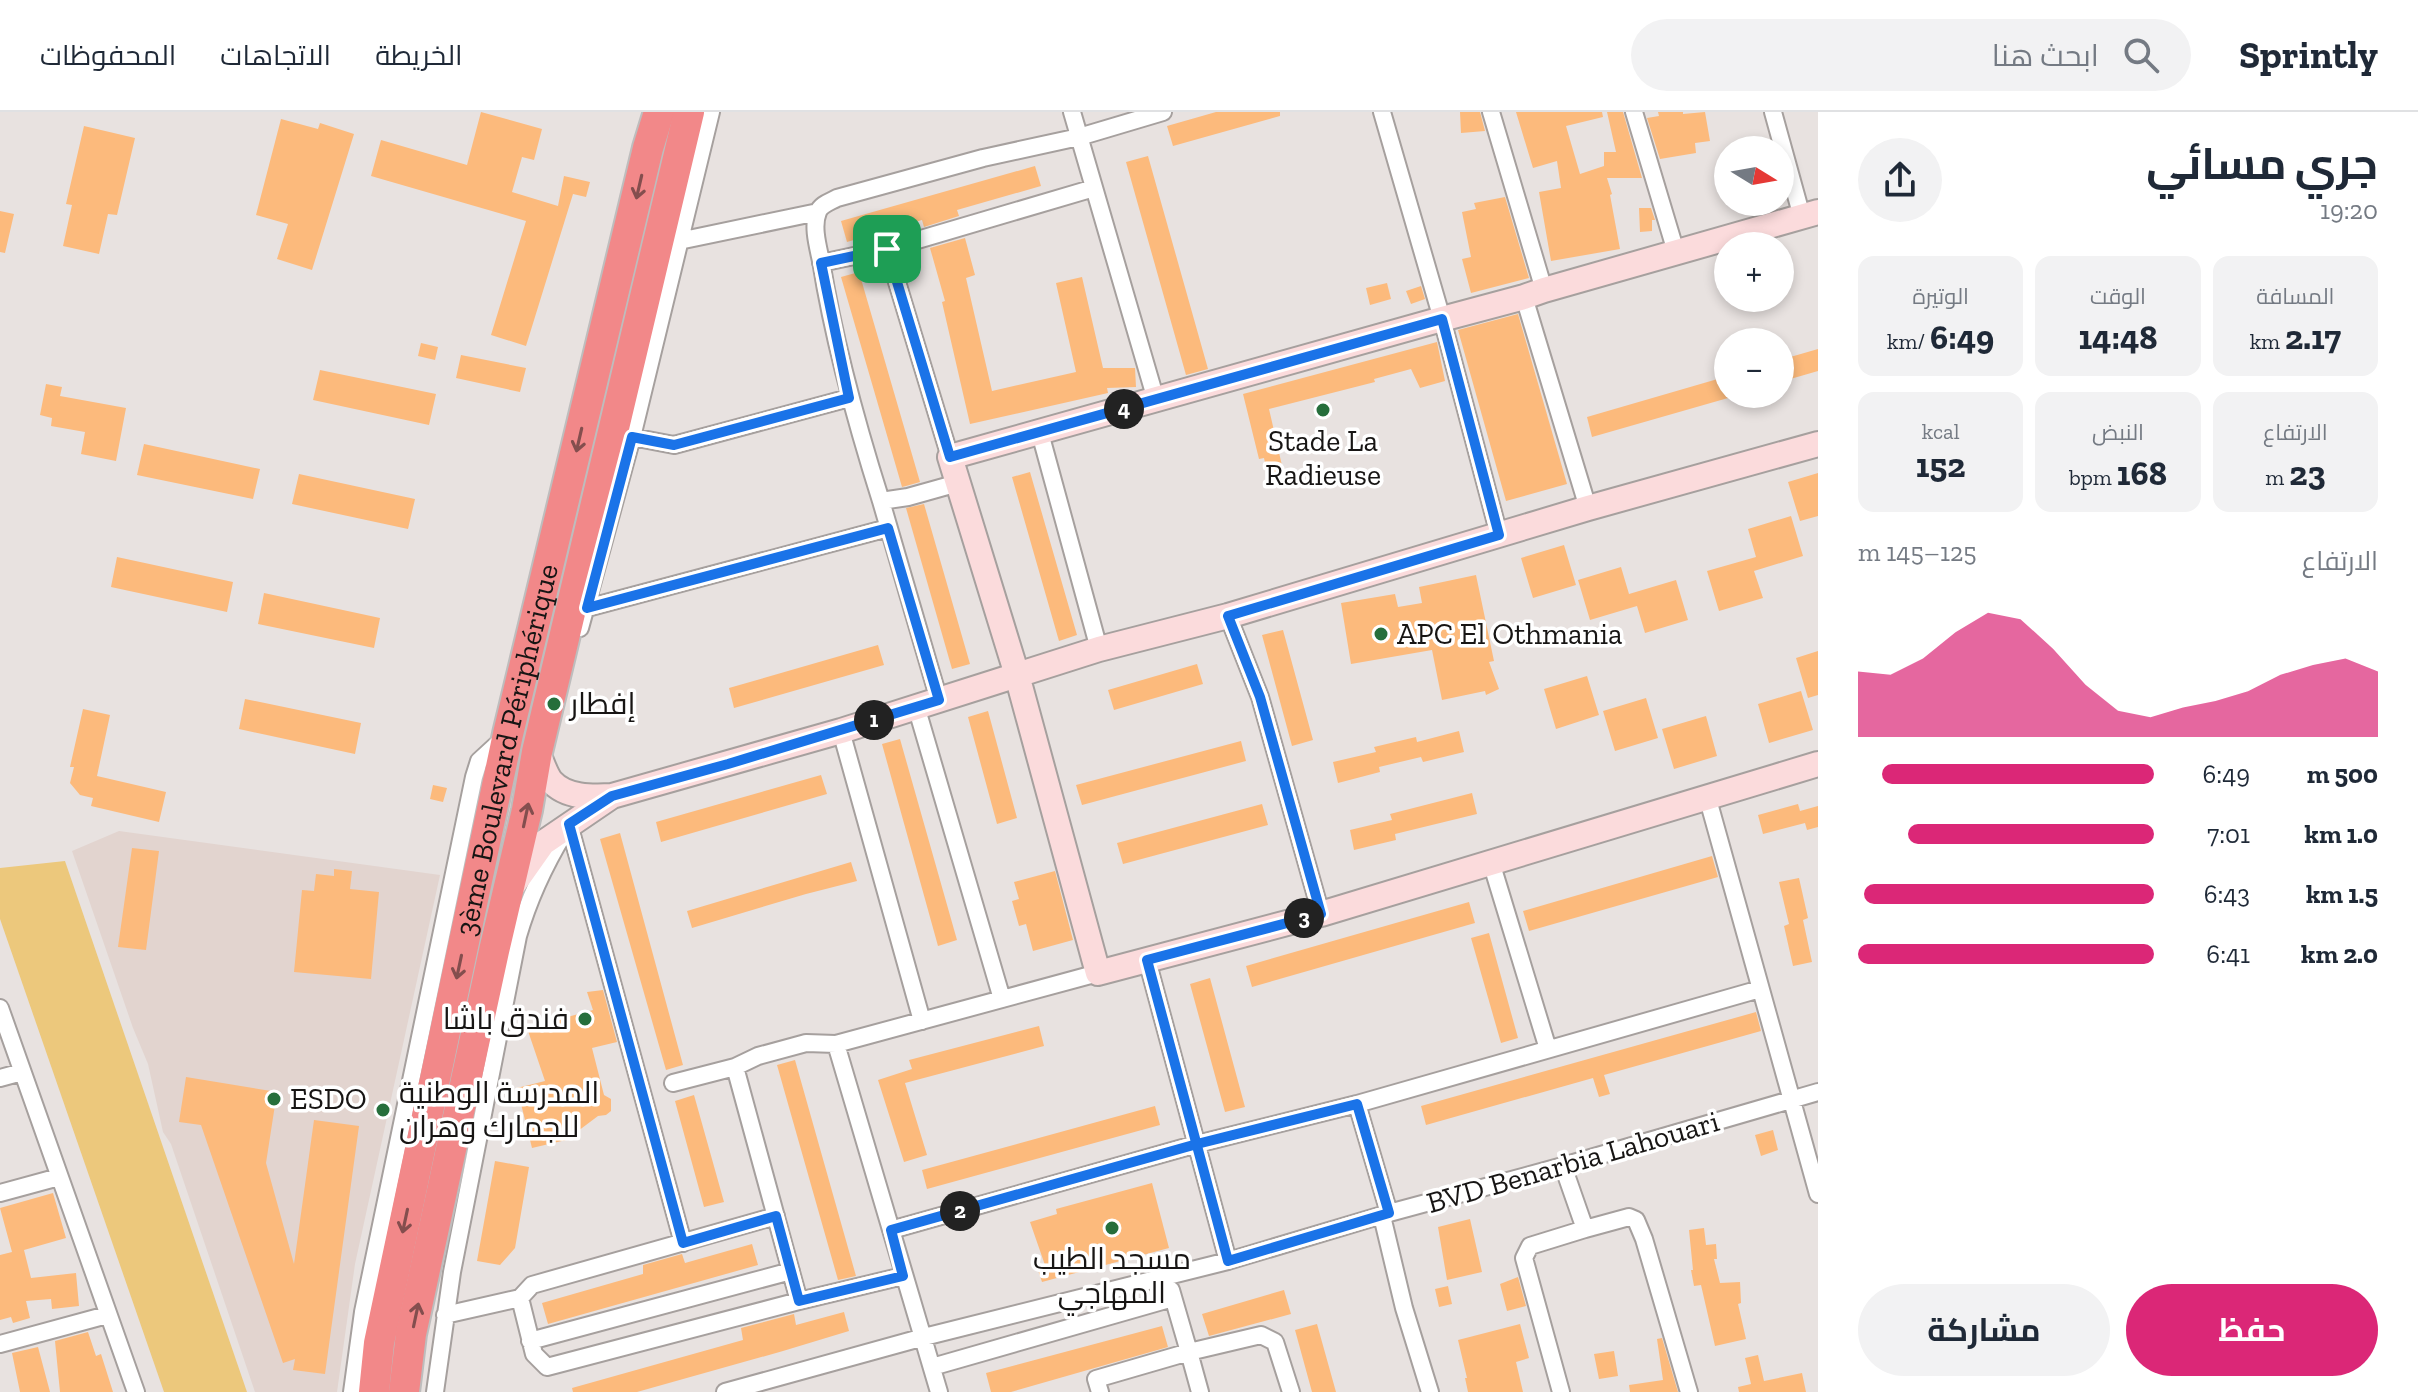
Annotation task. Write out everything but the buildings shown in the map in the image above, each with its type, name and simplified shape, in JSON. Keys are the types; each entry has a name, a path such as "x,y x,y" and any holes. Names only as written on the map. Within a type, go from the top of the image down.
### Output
{"highway":[{"name":"3ème Boulevard Périphérique","path":"374,1392 379,1343 508,734 659,112"},
{"name":"3ème Boulevard Périphérique","path":"404,1392 411,1334 527,810 537,752 689,112"}],"street":[{"path":"555,680 574,646 587,608 711,112"},
{"path":"1072,112 1156,400"},
{"path":"1002,999 888,528 849,398 821,263 816,225 818,212 824,204 837,198 983,158 1079,137 1163,112"},
{"path":"1382,112 1442,319 1499,535"},
{"path":"1491,112 1588,508"},
{"path":"1634,112 1676,252"},
{"path":"950,457 1810,214 1773,112"},
{"path":"821,263 887,249 1094,188"},
{"path":"679,241 818,212"},
{"path":"887,249 1017,675 1098,973"},
{"path":"632,437 674,445 849,398"},
{"path":"1040,433 1099,649"},
{"path":"537,752 551,781 569,794 612,796 841,731 1099,649 1228,616 1588,508 1818,444"},
{"path":"881,501 958,483"},
{"path":"587,608 888,528"},
{"path":"1228,616 1260,697 1321,914"},
{"path":"841,731 922,1021"},
{"path":"352,1392 366,1296 474,777 479,761 508,734"},
{"path":"673,1083 735,1067 758,1056 806,1043 836,1044 1321,914 1818,764"},
{"path":"507,894 543,843 612,796"},
{"path":"1707,796 1818,1194"},
{"path":"569,824 683,1243"},
{"path":"435,1392 445,1315 518,936 534,888 569,824"},
{"path":"1491,862 1548,1049"},
{"path":"1147,960 1228,1261"},
{"path":"891,1230 1197,1144 1357,1104 1760,989"},
{"path":"0,1008 136,1392"},
{"path":"836,1044 939,1392"},
{"path":"735,1067 799,1301"},
{"path":"0,1078 22,1072"},
{"name":"BVD Benarbia Lahouari","path":"725,1392 924,1337 1228,1261 1818,1092"},
{"path":"1357,1104 1386,1214 1404,1308 1430,1392"},
{"path":"1563,1166 1585,1229"},
{"path":"0,1193 59,1177"},
{"path":"445,1315 520,1298 532,1285 776,1216"},
{"path":"1561,1392 1524,1258 1530,1246 1629,1217 1636,1220 1644,1239 1689,1392"},
{"path":"530,1341 791,1271"},
{"path":"520,1298 534,1354 547,1367 903,1276"},
{"path":"1167,1277 1200,1392"},
{"path":"932,1367 1173,1298"},
{"path":"0,1344 107,1315"},
{"path":"1100,1392 1096,1379 1261,1335 1275,1342 1291,1392"}],"shaded area":[{"name":"ESDO","path":"119,831 440,875 355,1264 337,1392 255,1392 171,1144 163,1132 148,1064 72,851"},
{"path":"65,861 247,1392 164,1392 0,919 0,868"}],"place":[{"name":"Stade La Radieuse","path":"1323,410"},
{"name":"APC El Othmania","path":"1381,634"},
{"name":"إفطار","path":"554,704"},
{"name":"فندق باشا","path":"585,1019"},
{"name":"ESDO","path":"274,1099"},
{"name":"المدرسة الوطنية للجمارك وهران","path":"383,1110"},
{"name":"مسجد الطيب المهاجي","path":"1112,1228"}],"route":[{"path":"887,249 821,263 849,398 674,445 632,437 587,608 888,528 939,700 612,796 569,824 683,1243 776,1216 799,1301 903,1276 891,1230 1197,1144 1357,1104 1389,1213 1228,1261 1213,1203 1197,1144 1164,1023 1147,960 1321,914 1260,697 1228,616 1499,535 1442,319 950,457 887,249"}]}
